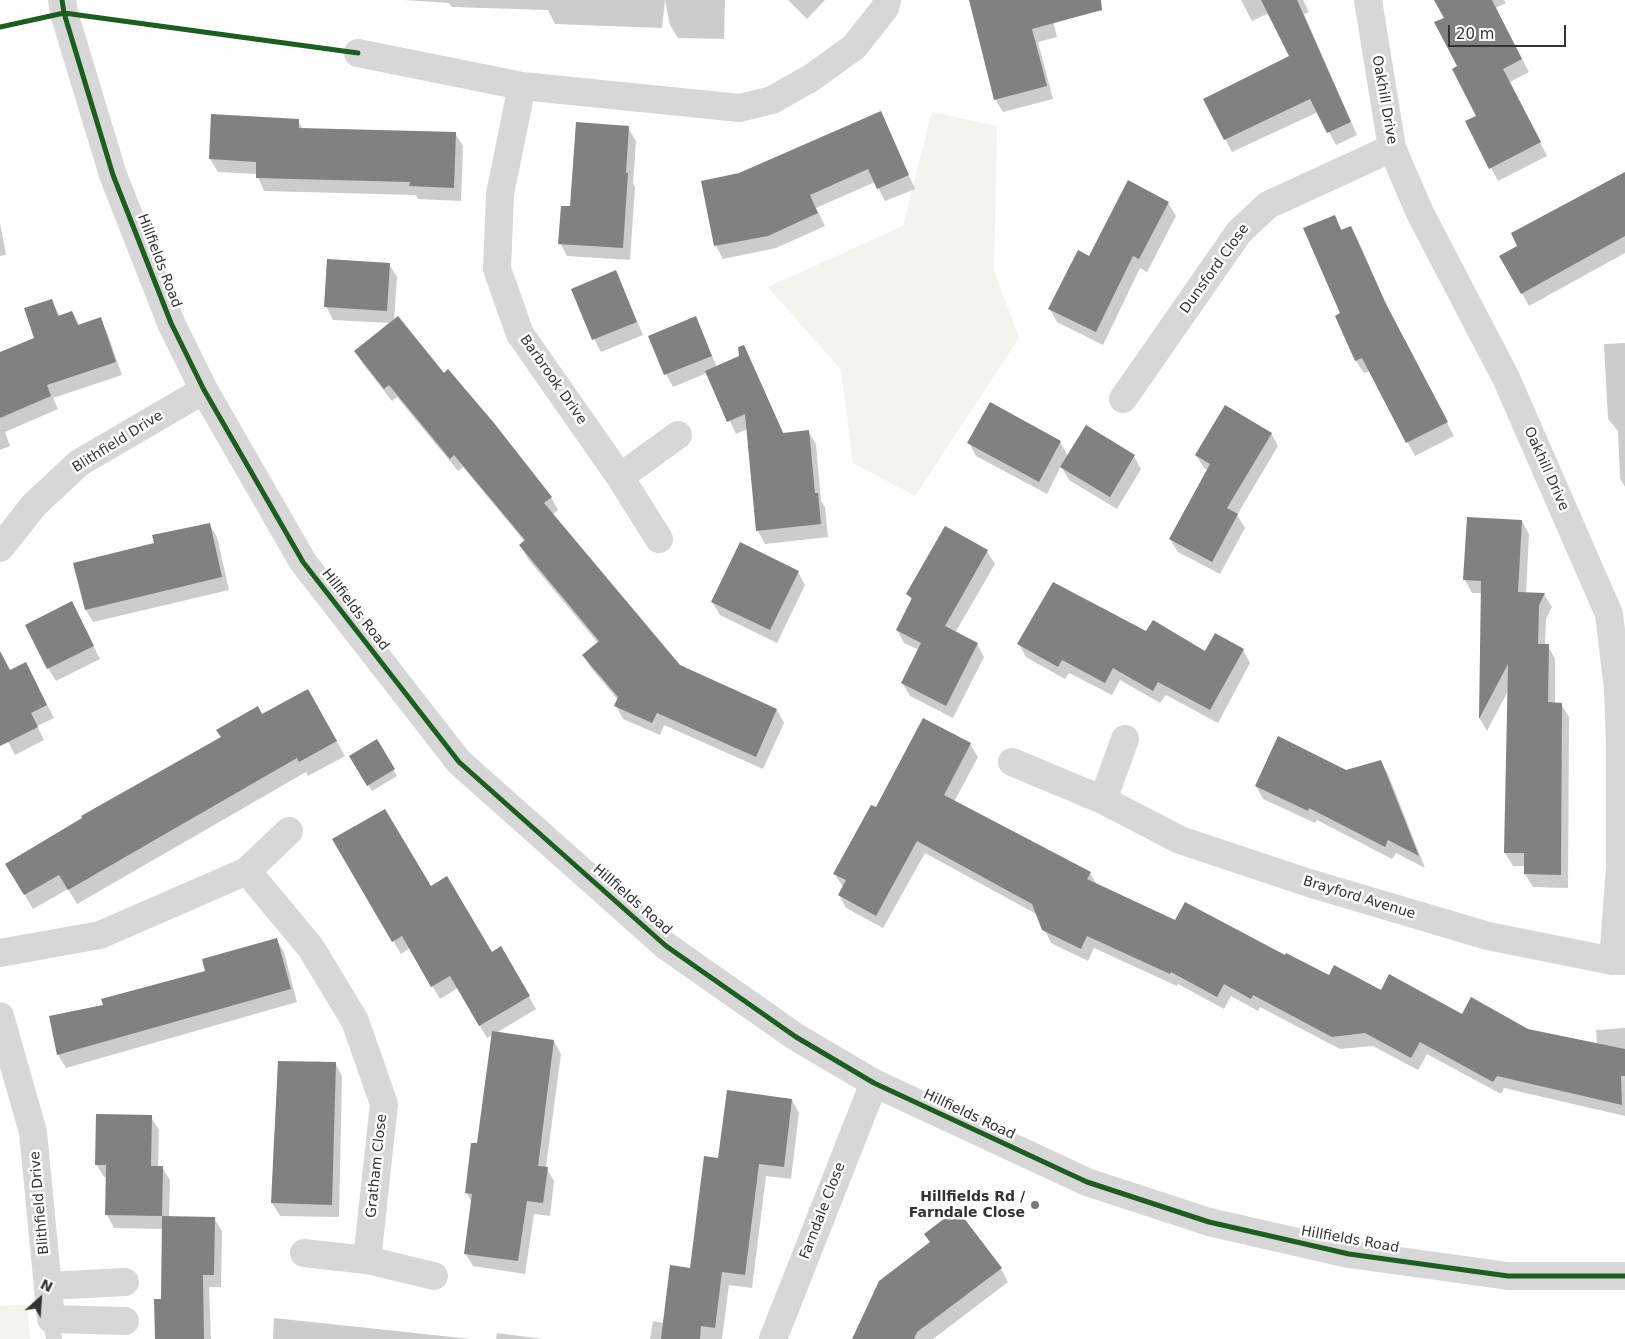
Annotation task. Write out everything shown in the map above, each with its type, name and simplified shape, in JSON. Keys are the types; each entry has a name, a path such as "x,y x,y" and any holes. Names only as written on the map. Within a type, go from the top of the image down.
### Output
{"street":[{"name":"Hillfields Road","path":"62,0 64,13 113,175 171,323 204,390 303,562 458,762 666,946 796,1037 874,1083 1086,1182 1209,1222 1349,1254 1508,1276 1625,1276"},
{"path":"358,53 522,86 740,108 772,100 811,78 854,47 885,8 887,0"},
{"name":"Oakhill Drive","path":"1368,0 1392,148 1420,213 1506,378 1609,614 1618,689 1620,746 1619,961"},
{"name":"Barbrook Drive","path":"522,86 500,194 497,269 520,334 620,477 659,539"},
{"name":"Dunsford Close","path":"1123,399 1245,227 1268,205 1392,148"},
{"name":"Blithfield Drive","path":"0,548 34,505 79,463 204,390"},
{"path":"620,477 678,435"},
{"path":"1103,800 1125,739"},
{"name":"Brayford Avenue","path":"1012,762 1103,800 1180,840 1309,883 1488,936 1619,961"},
{"path":"0,952 100,934 247,871 289,831"},
{"name":"Gratham Close","path":"247,871 311,948 350,1013 384,1104 367,1260"},
{"name":"Blithfield Drive","path":"0,1016 33,1132 52,1329 125,1321"},
{"name":"Farndale Close","path":"773,1339 874,1083"},
{"path":"304,1253 367,1260 434,1276"},
{"path":"48,1286 125,1282"}],"shaded area":[{"path":"932,112 997,126 994,271 1019,338 915,496 853,463 841,370 768,287 903,226"},
{"path":"27,1304 30,1339 0,1339 0,1306"}],"building":[{"path":"969,0 1101,0 1102,10 1032,29 1047,86 994,100"},
{"path":"1261,0 1297,0 1351,122 1327,133 1310,99 1224,140 1203,99 1289,56"},
{"path":"1434,0 1492,0 1522,59 1503,69 1541,142 1489,169 1465,121 1476,116 1452,69 1457,66 1434,22 1444,18"},
{"path":"881,111 909,175 877,189 868,169 810,195 818,213 768,236 714,246 701,181 739,173"},
{"path":"211,114 299,119 299,128 456,132 454,188 409,186 410,182 256,178 256,162 209,159"},
{"path":"576,122 629,126 623,248 558,244 561,206 570,206"},
{"path":"1625,172 1625,236 1521,294 1499,256 1517,246 1511,233"},
{"path":"1128,180 1169,202 1139,259 1133,256 1096,332 1048,309 1078,250 1089,256"},
{"path":"1335,215 1341,230 1351,226 1385,302 1448,422 1406,443 1362,358 1355,361 1335,316 1340,313 1303,228"},
{"path":"327,259 390,263 387,311 324,307"},
{"path":"616,270 637,322 592,340 571,289"},
{"path":"52,299 58,316 72,311 78,325 101,317 116,362 47,385 51,396 0,418 0,352 34,338 24,308"},
{"path":"398,316 444,373 448,369 494,423 552,497 544,503 680,665 777,709 756,757 657,713 652,723 614,706 618,697 582,655 599,641 519,545 525,540 454,455 450,459 389,385 384,389 354,351"},
{"path":"696,316 712,356 664,375 648,336"},
{"path":"744,345 783,433 809,430 815,493 818,493 821,524 756,531 745,414 727,422 705,371 739,356 738,347"},
{"path":"990,402 1061,441 1039,482 967,443"},
{"path":"1225,405 1272,433 1227,508 1238,514 1212,562 1169,539 1210,464 1195,455"},
{"path":"1086,425 1135,455 1110,497 1060,467"},
{"path":"1467,517 1522,520 1518,592 1545,593 1539,605 1538,644 1549,644 1548,702 1562,703 1561,875 1524,874 1524,853 1504,853 1508,664 1479,719 1481,581 1463,580"},
{"path":"210,523 222,577 85,610 73,563 154,543 152,535"},
{"path":"945,526 988,550 945,626 978,643 946,706 901,683 921,643 896,630 912,598 906,594"},
{"path":"740,542 799,571 770,630 711,602"},
{"path":"1053,582 1146,631 1153,620 1205,651 1215,633 1244,649 1210,710 1158,682 1153,691 1113,668 1105,683 1062,660 1058,667 1017,644"},
{"path":"72,601 94,646 47,669 25,625"},
{"path":"0,651 10,670 26,662 47,705 31,713 38,727 0,746"},
{"path":"308,689 337,741 299,762 297,758 68,890 59,875 24,895 5,864 82,818 81,816 221,737 216,730 258,706 262,714"},
{"path":"923,718 971,743 944,795 1091,872 1087,879 1175,920 1185,902 1285,955 1286,953 1329,975 1334,965 1381,990 1389,974 1462,1014 1471,997 1528,1029 1625,1049 1625,1076 1621,1076 1622,1105 1497,1076 1493,1082 1420,1042 1411,1058 1365,1033 1332,1037 1253,995 1251,999 1224,984 1217,997 1171,972 1170,974 1087,936 1081,949 1042,930 1032,904 917,841 876,916 838,895 846,880 833,874 871,805 876,807"},
{"path":"1278,736 1346,770 1381,760 1419,856 1388,840 1385,847 1309,808 1308,811 1255,786"},
{"path":"377,739 395,769 367,786 349,756"},
{"path":"385,809 431,886 447,876 492,952 501,946 530,996 479,1026 450,976 431,987 402,936 392,942 332,839"},
{"path":"277,938 291,989 57,1055 49,1016 103,1005 101,999 205,971 202,959"},
{"path":"492,1031 554,1040 538,1166 548,1167 543,1203 527,1201 518,1261 464,1254 472,1194 465,1193 471,1143 477,1143"},
{"path":"278,1061 336,1062 332,1205 271,1203"},
{"path":"727,1090 792,1099 784,1167 759,1164 745,1275 722,1272 715,1328 701,1326 700,1339 661,1339 670,1265 690,1268 704,1156 718,1158"},
{"path":"96,1114 152,1115 151,1166 163,1166 162,1216 105,1215 106,1165 95,1165"},
{"path":"957,1209 1002,1268 917,1332 914,1339 852,1339 879,1281 930,1242 924,1234"},
{"path":"162,1216 215,1217 214,1275 203,1275 204,1339 155,1339 154,1299 161,1299"}],"cycle path":[{"path":"62,0 64,13 113,175 171,323 204,390 303,562 459,762 666,946 796,1037 874,1083 1087,1182 1209,1222 1349,1254 1508,1276 1625,1276"},
{"path":"0,27 64,13 358,53"}],"place":[{"name":"Hillfields Rd / Farndale Close","path":"1035,1205"}]}
